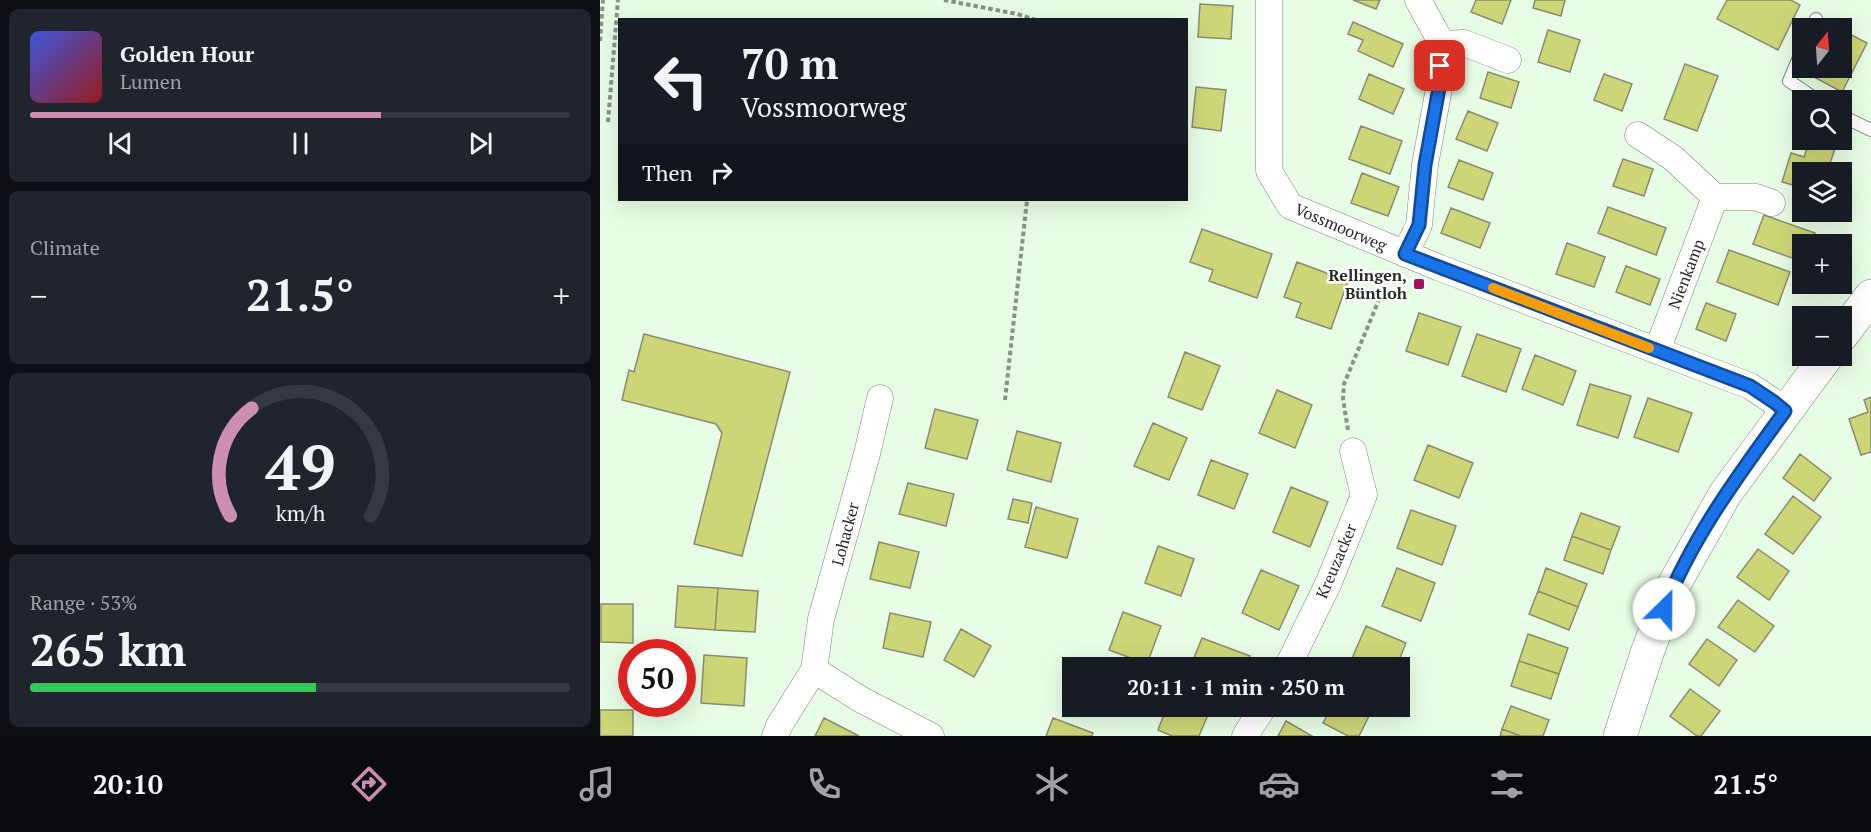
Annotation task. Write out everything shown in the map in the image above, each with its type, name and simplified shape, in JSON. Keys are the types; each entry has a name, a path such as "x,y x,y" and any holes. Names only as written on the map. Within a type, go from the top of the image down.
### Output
{"main road":[{"path":"1852,322 1871,296"},
{"path":"1620,736 1648,650 1672,588 1725,494 1819,366"}],"street":[{"name":"Vossmoorweg","path":"1269,0 1269,171 1290,206 1402,252 1750,386 1785,411"},
{"path":"1402,252 1419,225 1425,165 1439,88 1442,44 1418,0"},
{"path":"1442,44 1464,43 1508,60"},
{"path":"1638,135 1673,158 1715,197 1756,197 1772,203"},
{"name":"Nienkamp","path":"1657,351 1715,197"},
{"name":"Lohacker","path":"775,736 780,724 814,670 821,619 867,454 880,398"},
{"name":"Kreuzacker","path":"1292,657 1329,582 1364,495 1353,451"},
{"path":"814,670 860,699 931,736"},
{"path":"1245,736 1256,717"}],"lane":[{"path":"1792,74 1789,81 1802,90"},
{"path":"1852,121 1871,130"}],"path":[{"path":"600,40 603,0"},
{"path":"608,122 618,0"},
{"path":"944,0 1027,18"},
{"path":"1005,400 1027,201"},
{"path":"1353,451 1345,416 1344,384 1402,252"}],"building":[{"path":"1353,0 1380,0 1376,9"},
{"path":"1476,0 1511,0 1502,24 1471,12"},
{"path":"1535,0 1565,0 1561,16 1533,8"},
{"path":"1727,0 1791,0 1800,5 1778,50 1717,19"},
{"path":"1200,4 1233,6 1231,39 1198,37"},
{"path":"1353,22 1403,44 1393,67 1358,51 1363,40 1348,34"},
{"path":"1548,30 1580,40 1570,72 1538,62"},
{"path":"1852,35 1867,43 1852,72"},
{"path":"1685,64 1718,76 1697,131 1664,119"},
{"path":"1488,72 1519,82 1511,108 1480,98"},
{"path":"1369,74 1404,89 1393,114 1359,99"},
{"path":"1604,74 1632,84 1622,111 1594,100"},
{"path":"1816,78 1849,78 1843,90 1838,90"},
{"path":"1196,87 1226,90 1221,131 1192,127"},
{"path":"1468,111 1498,123 1487,151 1456,139"},
{"path":"1361,126 1402,141 1390,174 1349,159"},
{"path":"1806,150 1835,150 1830,162 1792,162 1792,185 1782,182 1791,153 1804,157"},
{"path":"1623,159 1653,169 1644,196 1613,186"},
{"path":"1459,160 1493,173 1483,200 1448,187"},
{"path":"1362,173 1399,187 1388,216 1351,203"},
{"path":"1608,207 1666,228 1656,255 1598,233"},
{"path":"1451,208 1490,223 1480,248 1441,233"},
{"path":"1764,215 1815,233 1792,234 1792,258 1753,244"},
{"path":"1202,229 1272,254 1257,298 1209,281 1213,270 1190,262"},
{"path":"1567,243 1605,257 1594,287 1556,274"},
{"path":"1729,250 1790,272 1778,305 1717,282"},
{"path":"1297,262 1348,281 1331,329 1296,317 1301,303 1284,297"},
{"path":"1626,266 1660,279 1650,305 1616,292"},
{"path":"1706,303 1736,314 1726,341 1696,329"},
{"path":"1419,313 1461,327 1448,365 1406,351"},
{"path":"644,334 790,372 742,556 694,544 722,433 716,424 622,400 629,370 634,372"},
{"path":"1477,334 1521,349 1506,392 1462,376"},
{"path":"1185,352 1220,366 1202,410 1168,397"},
{"path":"1535,355 1576,371 1563,405 1522,389"},
{"path":"1590,384 1631,396 1618,438 1577,425"},
{"path":"1277,390 1312,405 1295,448 1259,433"},
{"path":"1871,397 1871,452 1861,455 1849,419 1868,412 1864,400"},
{"path":"1648,398 1692,413 1678,452 1634,437"},
{"path":"935,409 978,420 967,459 925,448"},
{"path":"1153,423 1187,438 1169,480 1134,466"},
{"path":"1017,431 1061,443 1051,482 1007,470"},
{"path":"1428,445 1473,463 1459,498 1414,480"},
{"path":"1800,454 1831,478 1814,501 1783,478"},
{"path":"1211,460 1248,474 1234,509 1198,495"},
{"path":"908,483 954,494 946,526 899,514"},
{"path":"1291,487 1328,502 1310,547 1273,532"},
{"path":"1793,496 1821,517 1793,554 1765,534"},
{"path":"1013,499 1032,503 1028,523 1008,519"},
{"path":"1036,507 1078,519 1067,558 1025,547"},
{"path":"1411,510 1456,526 1442,565 1397,548"},
{"path":"1581,513 1620,527 1611,550 1572,536"},
{"path":"1572,536 1611,550 1603,574 1564,560"},
{"path":"879,542 919,552 910,588 870,579"},
{"path":"1158,546 1194,559 1181,596 1145,583"},
{"path":"1758,549 1789,571 1769,600 1737,577"},
{"path":"1397,568 1435,583 1421,621 1382,606"},
{"path":"1546,568 1587,584 1578,607 1538,591"},
{"path":"1261,570 1299,586 1279,630 1242,613"},
{"path":"678,586 718,588 715,630 675,627"},
{"path":"718,588 758,591 755,632 715,630"},
{"path":"1538,591 1578,607 1569,630 1529,614"},
{"path":"1738,600 1774,626 1755,652 1718,627"},
{"path":"601,604 633,604 633,639 618,639 618,643 601,642"},
{"path":"1123,612 1161,626 1150,657 1128,657 1109,650"},
{"path":"890,613 931,622 923,657 883,648"},
{"path":"1366,626 1406,643 1400,657 1353,657"},
{"path":"961,629 991,646 974,677 944,660"},
{"path":"1528,634 1568,648 1559,674 1519,661"},
{"path":"1202,638 1250,656 1250,657 1194,657"},
{"path":"1707,639 1737,660 1719,686 1689,664"},
{"path":"704,655 747,658 744,706 701,703"},
{"path":"1519,661 1559,674 1551,699 1511,686"},
{"path":"1690,689 1720,711 1701,736 1697,736 1670,716"},
{"path":"1511,706 1549,720 1543,736 1521,736 1502,729"},
{"path":"600,710 618,710 618,717 633,717 633,736 600,736"},
{"path":"1163,717 1207,717 1199,736 1172,736 1158,730"},
{"path":"1326,717 1368,717 1359,736 1348,736 1323,723"},
{"path":"824,718 859,736 815,736"},
{"path":"1053,718 1093,733 1092,736 1046,736"},
{"path":"1286,721 1312,736 1278,736"},
{"path":"1502,729 1521,736 1500,736"}],"slow traffic":[{"path":"1493,288 1649,348"}],"place":[{"name":"Rellingen, Büntloh","path":"1419,284"}],"route":[{"path":"1440,66 1439,88 1425,165 1419,225 1405,254 1750,386 1785,411 1725,494 1672,588 1664,609"}]}
